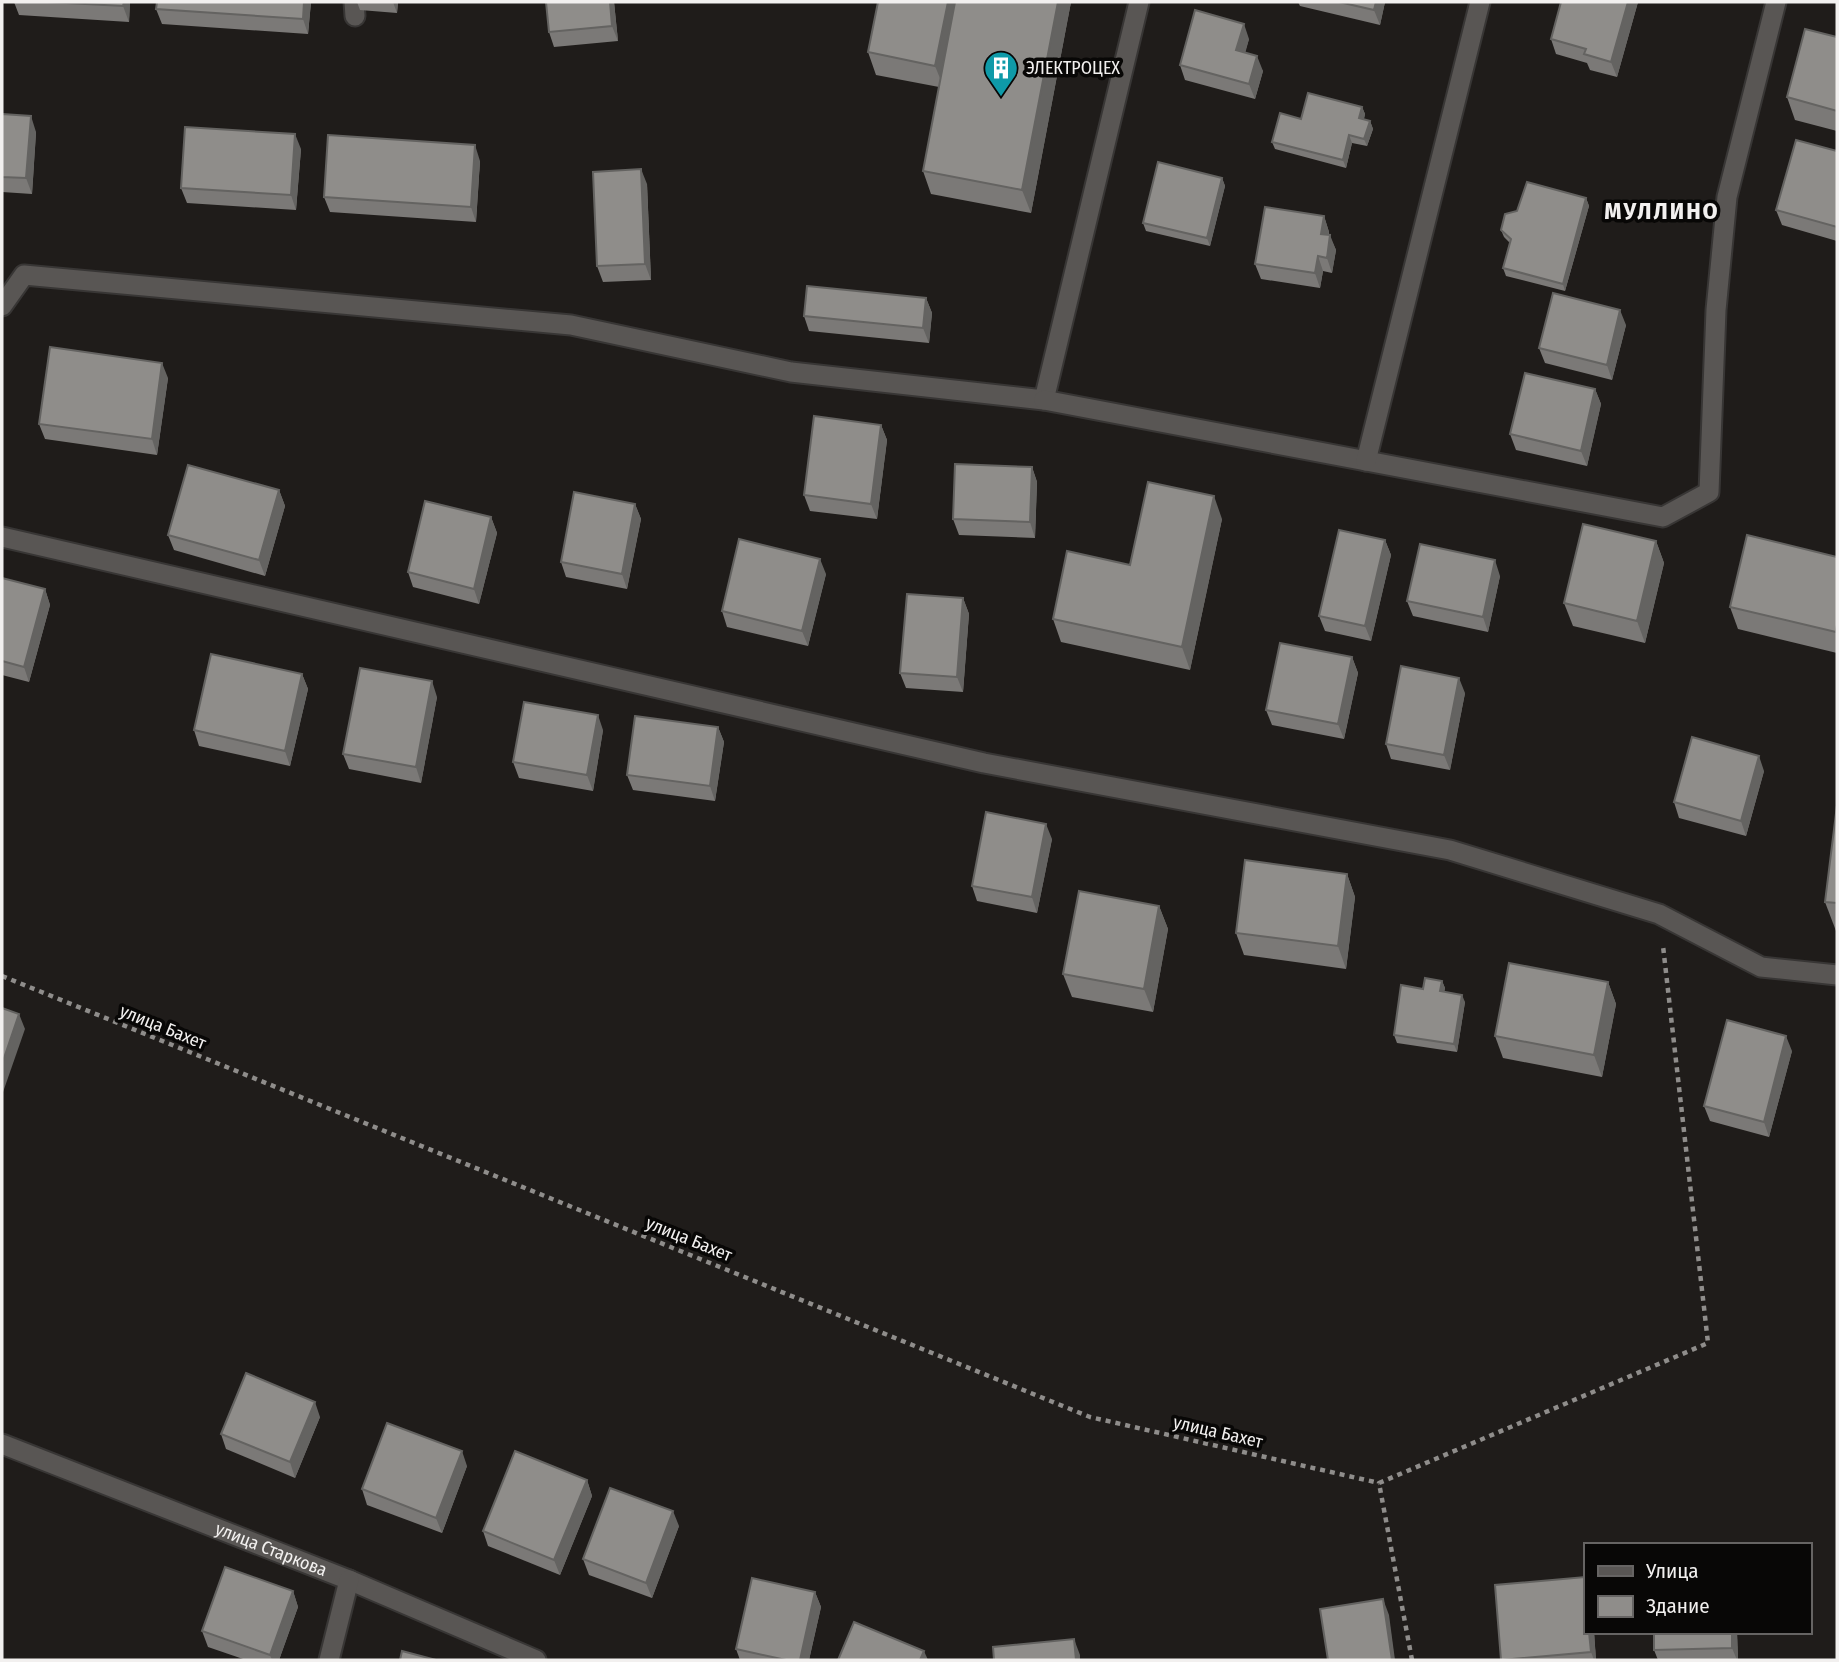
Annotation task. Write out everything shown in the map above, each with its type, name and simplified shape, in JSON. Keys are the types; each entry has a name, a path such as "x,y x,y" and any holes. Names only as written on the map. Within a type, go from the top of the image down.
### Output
{"street":[{"path":"1044,400 1139,2"},
{"path":"1366,461 1480,2"},
{"path":"2,306 24,275 571,325 791,372 1044,400 1663,517 1709,492 1716,310 1727,197 1776,2"},
{"path":"2,537 984,763 1450,850 1659,914 1761,967 1837,975"},
{"name":"улица Старкова","path":"2,1444 349,1580 536,1660"},
{"path":"328,1660 349,1580"}],"path":[{"path":"1412,1660 1379,1483 1708,1343 1659,914"},
{"name":"улица Бахет","path":"2,976 1090,1417 1379,1483"}],"building":[{"path":"47,2 124,2 123,6"},
{"path":"157,2 304,2 303,19 156,9"},
{"path":"546,2 610,2 612,26 549,32"},
{"path":"878,2 948,2 935,66 868,52"},
{"name":"ЭЛЕКТРОЦЕХ","path":"955,2 1058,2 1022,190 923,171"},
{"path":"1339,2 1376,2 1374,10"},
{"path":"1561,2 1628,2 1611,62 1584,54 1586,49 1551,39"},
{"path":"1195,10 1244,24 1236,50 1257,56 1249,84 1180,65"},
{"path":"1805,29 1837,37 1837,111 1787,97"},
{"path":"1308,93 1362,107 1359,118 1370,121 1364,139 1349,135 1343,160 1272,142 1280,113 1301,119"},
{"path":"2,114 31,116 26,178 2,177"},
{"path":"185,127 295,134 291,195 181,188"},
{"path":"328,135 475,145 471,207 324,197"},
{"path":"1796,140 1837,151 1837,227 1776,210"},
{"path":"1158,162 1222,178 1207,238 1143,223"},
{"path":"641,169 645,264 597,266 593,172"},
{"path":"1527,182 1586,198 1563,284 1503,268 1511,239 1501,230 1505,214 1517,211"},
{"path":"1265,207 1324,216 1321,234 1330,235 1327,258 1318,256 1315,273 1255,264"},
{"path":"807,286 926,298 923,328 804,316"},
{"path":"1553,293 1620,310 1607,365 1539,348"},
{"path":"50,347 162,363 152,439 39,424"},
{"path":"1525,373 1595,389 1581,451 1510,434"},
{"path":"814,416 881,425 871,504 804,495"},
{"path":"955,464 1032,467 1030,522 953,519"},
{"path":"188,465 279,490 259,560 168,535"},
{"path":"1148,482 1214,496 1182,647 1053,619 1067,551 1130,565"},
{"path":"574,492 635,504 622,574 561,562"},
{"path":"425,501 491,517 474,589 408,572"},
{"path":"1583,524 1656,541 1637,621 1564,603"},
{"path":"1339,530 1385,540 1365,626 1319,616"},
{"path":"1747,535 1837,557 1836,632 1730,607"},
{"path":"739,539 820,559 802,631 722,611"},
{"path":"1420,544 1495,560 1483,617 1407,601"},
{"path":"2,578 45,589 24,667 2,661"},
{"path":"907,594 963,598 957,677 900,673"},
{"path":"1280,643 1352,657 1338,724 1266,710"},
{"path":"211,654 302,674 285,751 194,730"},
{"path":"1401,666 1459,678 1444,755 1386,744"},
{"path":"360,668 432,681 416,767 343,754"},
{"path":"524,702 598,715 587,775 513,762"},
{"path":"635,716 718,727 710,786 627,775"},
{"path":"1692,737 1759,756 1741,821 1674,802"},
{"path":"1837,805 1837,903 1825,902"},
{"path":"986,812 1046,824 1032,897 972,886"},
{"path":"1245,860 1347,874 1338,946 1236,933"},
{"path":"1079,891 1159,906 1144,989 1063,974"},
{"path":"1509,963 1608,982 1594,1055 1495,1036"},
{"path":"1425,978 1442,981 1440,991 1462,995 1454,1044 1394,1035 1401,985 1423,989"},
{"path":"2,1008 19,1014 2,1064"},
{"path":"1727,1020 1786,1036 1764,1122 1704,1106"},
{"path":"246,1373 315,1402 290,1462 221,1434"},
{"path":"387,1423 462,1451 436,1518 362,1489"},
{"path":"515,1451 587,1480 554,1560 483,1531"},
{"path":"610,1488 673,1511 646,1583 583,1559"},
{"path":"225,1567 293,1591 270,1655 202,1631"},
{"path":"1584,1577 1584,1634 1589,1634 1591,1652 1501,1660 1495,1585"},
{"path":"752,1578 815,1592 800,1660 786,1660 736,1649"},
{"path":"1383,1599 1392,1660 1328,1660 1320,1609"},
{"path":"854,1622 924,1651 920,1660 838,1660"},
{"path":"1654,1634 1732,1634 1732,1648 1654,1650"},
{"path":"1074,1639 1076,1660 994,1660 993,1647"},
{"path":"402,1651 436,1660 400,1660"}],"place":[{"name":"ЭЛЕКТРОЦЕХ","path":"1001,98"}],"district":[{"name":"МУЛЛИНО","path":"1662,211"}]}
